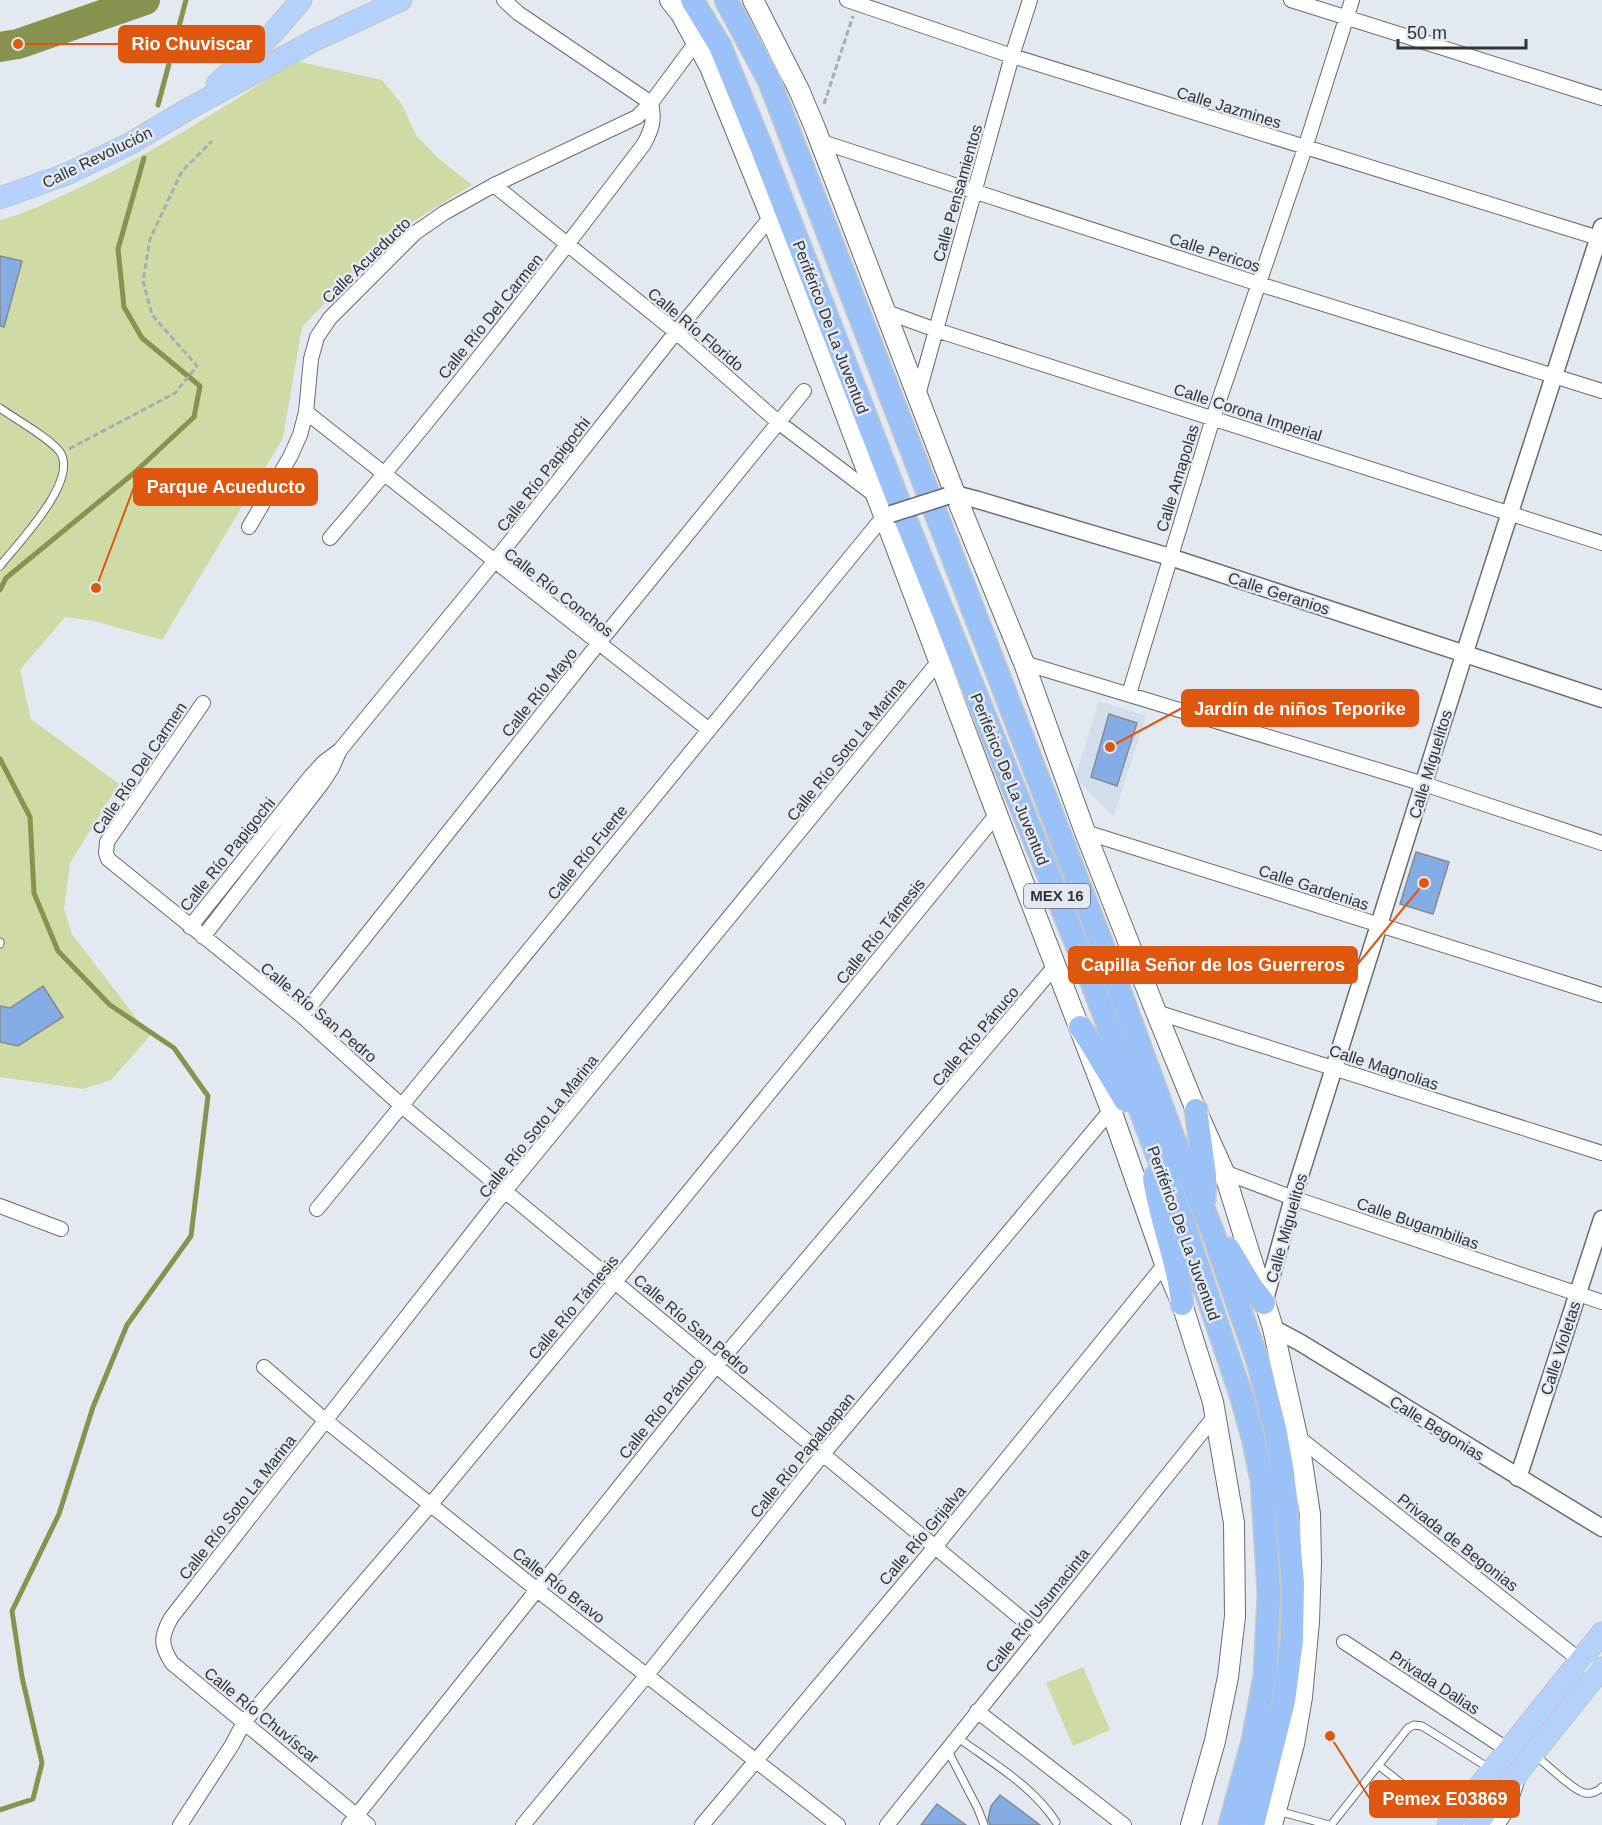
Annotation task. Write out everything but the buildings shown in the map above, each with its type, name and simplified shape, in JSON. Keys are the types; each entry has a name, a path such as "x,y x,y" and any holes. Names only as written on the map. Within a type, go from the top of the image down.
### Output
{"highway":[{"name":"Periférico De La Juventud","path":"692,0 720,46 760,144 905,518 1091,980 1181,1217 1230,1358 1253,1438 1262,1481 1269,1593 1265,1675 1253,1741 1230,1825"},
{"name":"Periférico De La Juventud","path":"726,0 769,80 1113,973 1173,1137 1212,1230 1258,1362 1275,1428 1283,1473 1293,1583 1292,1640 1284,1701 1253,1825"},
{"path":"1080,1027 1120,1094 1144,1122"},
{"path":"1196,1110 1205,1175 1203,1208"},
{"path":"1152,1144 1156,1192 1176,1264 1182,1304"},
{"path":"1212,1230 1226,1243 1251,1286 1264,1303"}],"main road":[{"path":"190,108 272,34 302,0"},
{"path":"190,108 315,40 401,0"},
{"name":"Periférico De La Juventud","path":"670,0 697,41 710,67 771,217 877,497 887,515 996,814 1080,1027 1165,1264 1182,1304 1215,1416 1234,1523 1235,1616 1228,1677 1215,1741 1191,1825"},
{"path":"753,0 799,90 817,134 918,395 951,495 1024,663 1156,1012 1224,1172 1273,1328 1298,1437 1310,1514 1310,1622 1302,1697 1296,1732 1274,1818"},
{"name":"Calle Revolución","path":"0,198 67,174 131,143 190,108"},
{"path":"1449,1823 1602,1633"},
{"path":"1476,1825 1600,1673"}],"street":[{"path":"504,0 518,13 651,103"},
{"name":"Calle Pensamientos","path":"918,395 1012,56 1030,0"},
{"path":"1291,0 1602,98"},
{"name":"Calle Amapolas","path":"1129,694 1213,418 1305,148 1352,0"},
{"name":"Calle Jazmines","path":"852,2 1012,56 1305,148 1601,235"},
{"name":"Calle Acueducto","path":"249,527 290,458 300,435 306,412 311,359 317,337 330,318 415,233 444,213 494,185 627,124 637,117 651,103 697,41"},
{"name":"Calle Río Del Carmen","path":"330,538 385,474 644,144 652,128 654,117 651,103"},
{"name":"Calle Pericos","path":"817,134 974,192 1602,391"},
{"name":"Calle Río Florido","path":"494,185 676,332 778,422 877,497"},
{"name":"Calle Río Papigochi","path":"190,927 311,776 340,750 495,562 676,332 771,217"},
{"name":"Calle Miguelitos","path":"1264,1303 1293,1198 1464,655 1601,235"},
{"name":"Calle Corona Imperial","path":"884,311 936,330 1602,543"},
{"name":"Calle Río Mayo","path":"302,1016 598,644 804,391"},
{"name":"Calle Río Conchos","path":"306,412 708,729"},
{"path":"887,515 951,495"},
{"name":"Calle Geranios","path":"951,495 1170,557 1602,699"},
{"name":"Calle Río Fuerte","path":"317,1209 708,729 887,515"},
{"name":"Calle Río Soto La Marina","path":"171,1618 506,1191 939,661"},
{"path":"1024,663 1424,784 1602,843"},
{"name":"Calle Río Del Carmen","path":"106,853 106,842 203,703"},
{"name":"Calle Río Papigochi","path":"203,937 323,782 340,750"},
{"name":"Calle Río Támesis","path":"180,1825 232,1745 244,1722 431,1504 615,1282 996,814"},
{"name":"Calle Gardenias","path":"1086,831 1602,995"},
{"name":"Calle Río San Pedro","path":"106,853 113,864 302,1016 402,1106 1039,1633"},
{"name":"Calle Río Pánuco","path":"353,1820 716,1366 1056,965"},
{"name":"Calle Magnolias","path":"1156,1012 1602,1153"},
{"name":"Calle Río Papaloapan","path":"523,1825 647,1675 823,1454 1111,1110"},
{"name":"Calle Bugambilias","path":"1224,1172 1293,1198 1602,1302"},
{"path":"0,1206 61,1229"},
{"name":"Calle Violetas","path":"1518,1478 1602,1219"},
{"name":"Calle Río Grijalva","path":"702,1825 935,1547 1165,1264"},
{"name":"Calle Begonias","path":"1273,1328 1301,1342 1602,1528"},
{"name":"Calle Río Bravo","path":"264,1367 326,1421 536,1589 838,1825"},
{"name":"Calle Río Usumacinta","path":"887,1825 1215,1416"},
{"name":"Privada de Begonias","path":"1298,1437 1580,1660 1600,1673"},
{"name":"Calle Río Chuvíscar","path":"171,1618 163,1632 163,1644 165,1653 172,1663 244,1722 353,1820 368,1825"},
{"name":"Privada Dalias","path":"1344,1642 1508,1750"},
{"path":"977,1711 1124,1825"},
{"path":"1497,1825 1508,1809 1515,1792 1519,1771"}],"lane":[{"path":"0,408 53,445 60,453 64,464 59,488 0,566"},
{"path":"1274,1818 1330,1825 1408,1728 1414,1725 1422,1726 1492,1770"},
{"path":"957,1737 1032,1792 1056,1822"},
{"path":"948,1749 984,1825"},
{"path":"1533,1754 1578,1791 1590,1793 1602,1787"},
{"path":"1378,1765 1449,1823"}],"path":[{"path":"817,134 852,2"},
{"path":"60,453 175,393 197,366 152,315 143,281 150,239 182,171 212,141"}],"shaded area":[{"path":"1099,701 1146,716 1114,816 1075,778"}],"green space":[{"path":"296,61 382,80 401,103 416,135 438,158 472,185 401,229 366,260 302,327 283,438 162,640 94,621 65,617 20,670 31,719 119,784 70,863 64,909 72,934 150,1036 111,1080 83,1089 0,1077 0,220 43,204 127,164"},
{"path":"1083,1667 1110,1730 1073,1746 1046,1683"}],"waterway":[{"path":"0,47 18,44 145,0"},
{"path":"158,105 186,0"},
{"path":"0,590 6,578 134,473 194,417 200,386 142,338 124,307 118,249 144,158"},
{"path":"0,759 30,817 34,893 58,951 110,1005 174,1048 208,1096 191,1236 127,1325 93,1407 59,1514 12,1611 22,1677 42,1763 33,1799 0,1810"}],"place":[{"name":"Rio Chuviscar","path":"18,44"},
{"name":"Parque Acueducto","path":"96,588"},
{"name":"Jardín de niños Teporike","path":"1110,747"},
{"name":"Capilla Señor de los Guerreros","path":"1424,883"},
{"name":"Pemex E03869","path":"1330,1736"}]}
